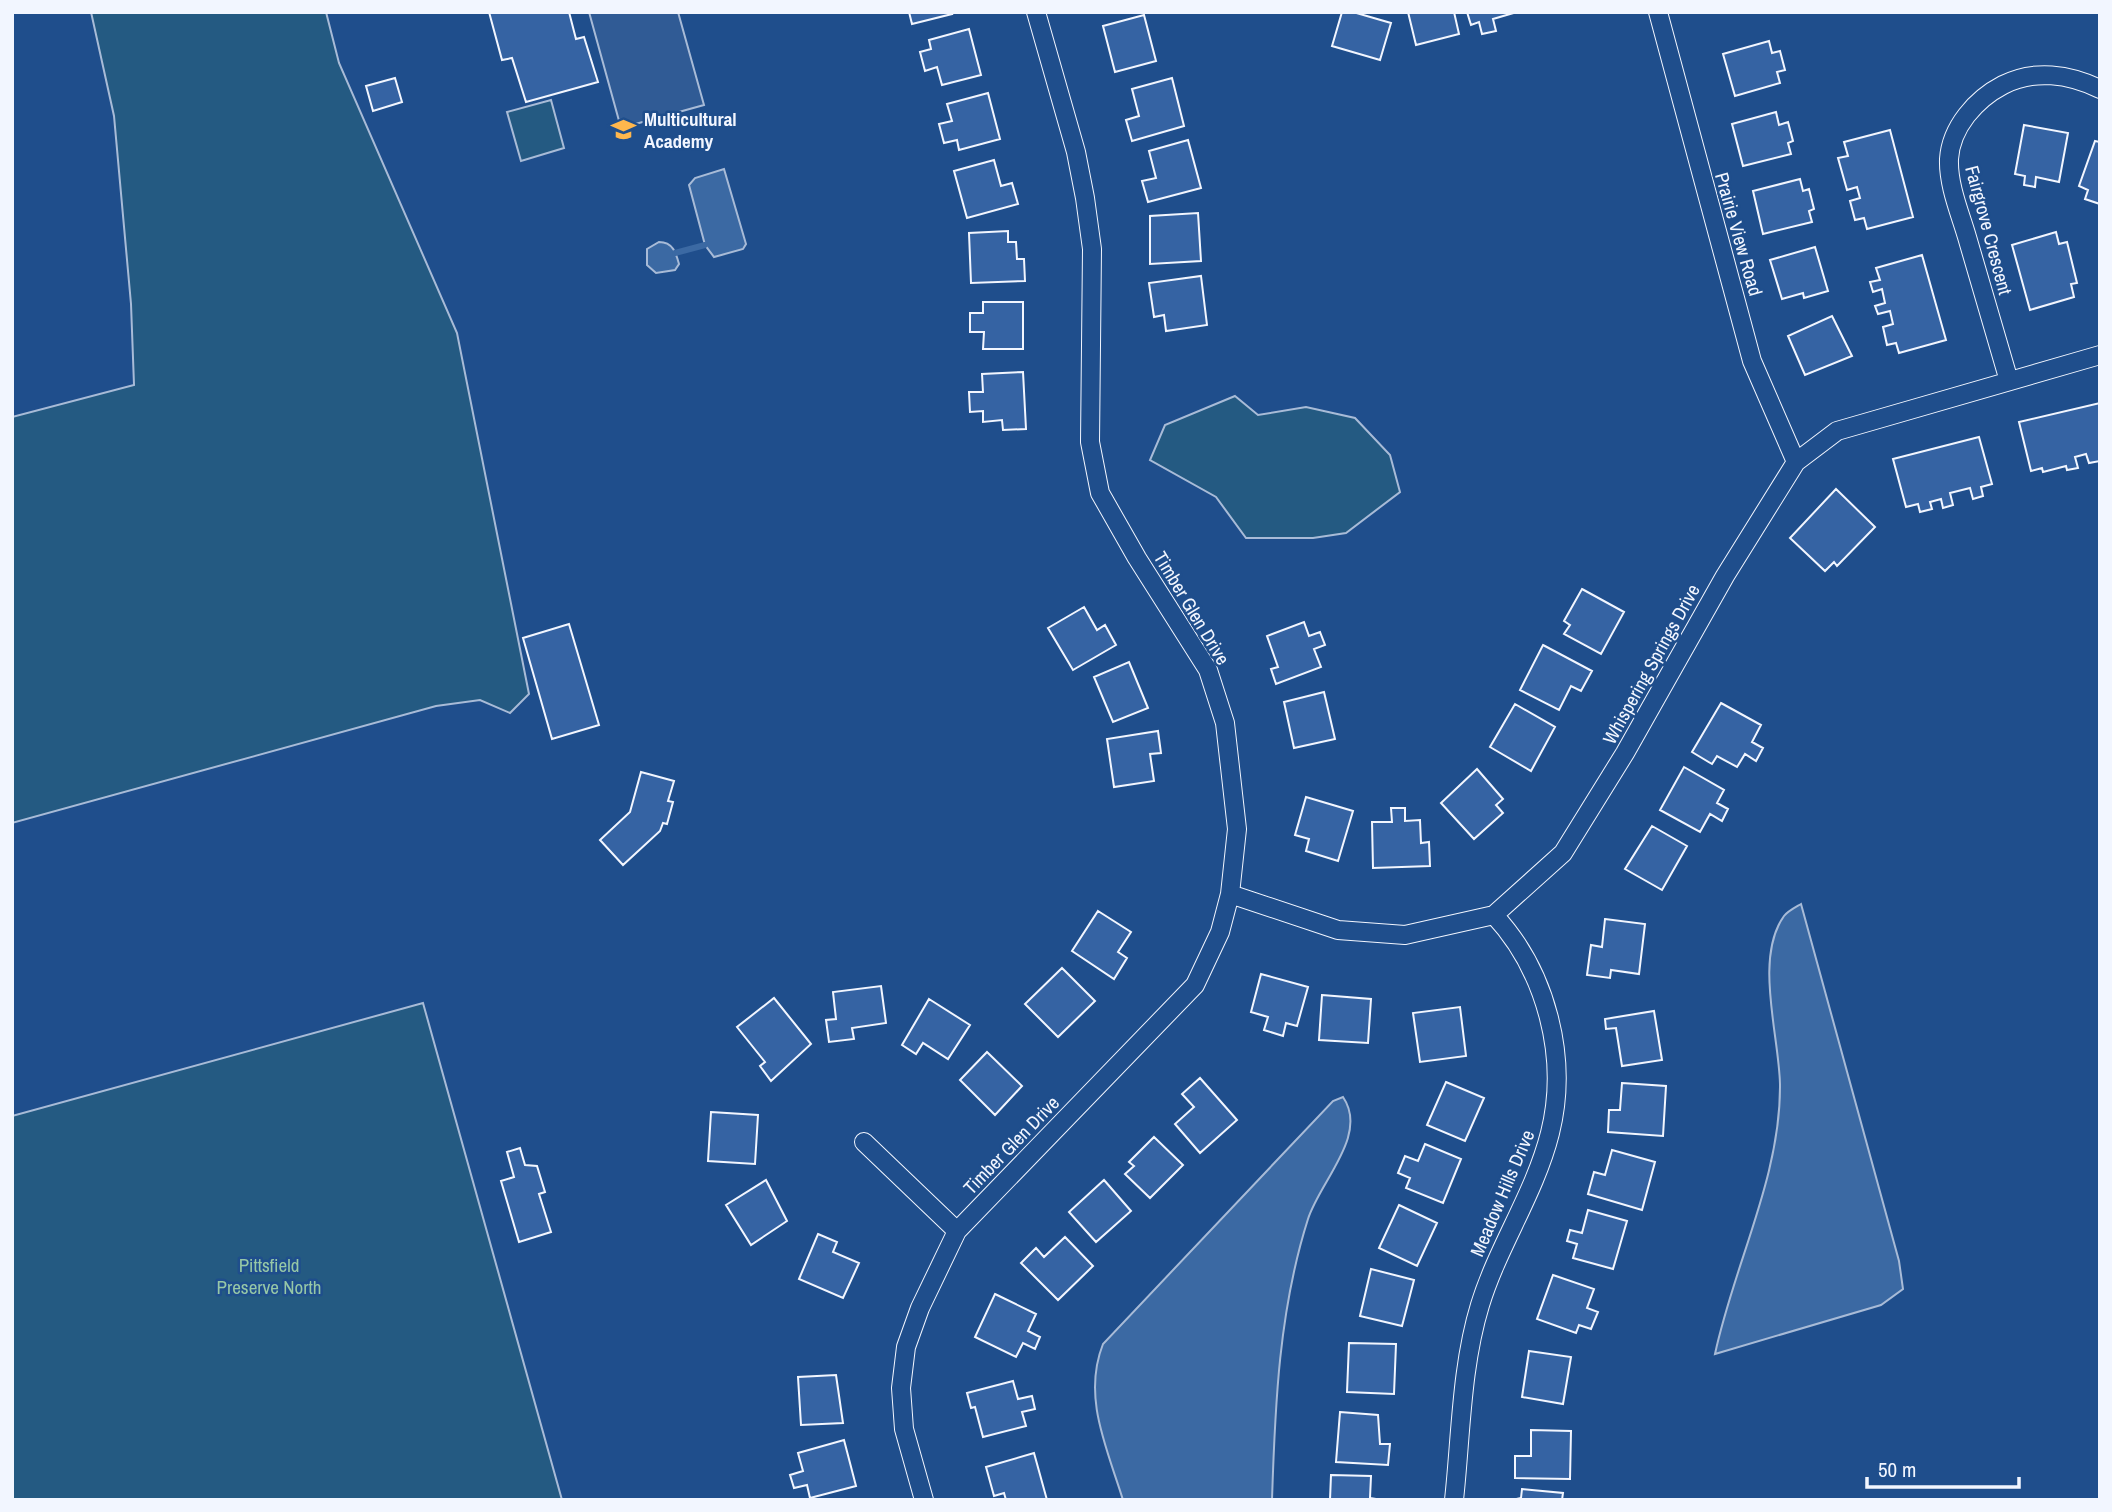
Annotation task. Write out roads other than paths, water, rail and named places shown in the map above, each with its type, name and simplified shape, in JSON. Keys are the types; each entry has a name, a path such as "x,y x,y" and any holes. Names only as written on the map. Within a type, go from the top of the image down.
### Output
{"street":[{"name":"Timber Glen Drive","path":"924,1500 904,1429 902,1367 912,1327 957,1231 1195,985 1213,950 1230,894 1237,829 1225,723 1208,670 1137,558 1100,493 1090,442 1092,249 1076,152 1036,12"},
{"name":"Prairie View Road","path":"1658,12 1752,361 1796,461"},
{"name":"Fairgrove Crescent","path":"2009,381 1954,192 1949,159 1959,125 1984,95 2016,78 2049,74 2080,79 2100,89"},
{"name":"Whispering Springs Drive","path":"1230,894 1338,930 1405,935 1494,915 1563,853 1625,753 1725,576 1796,461 1837,431 2100,355"},
{"name":"Meadow Hills Drive","path":"1454,1500 1471,1336 1491,1273 1550,1134 1556,1088 1553,1041 1542,995 1523,953 1494,915"},
{"path":"864,1142 957,1231"}],"waterway":[{"path":"675,253 705,245"}],"place":[{"name":"Multicultural Academy","path":"624,130"}],"park label":[{"name":"Pittsfield Preserve North","path":"269,1276"}]}
